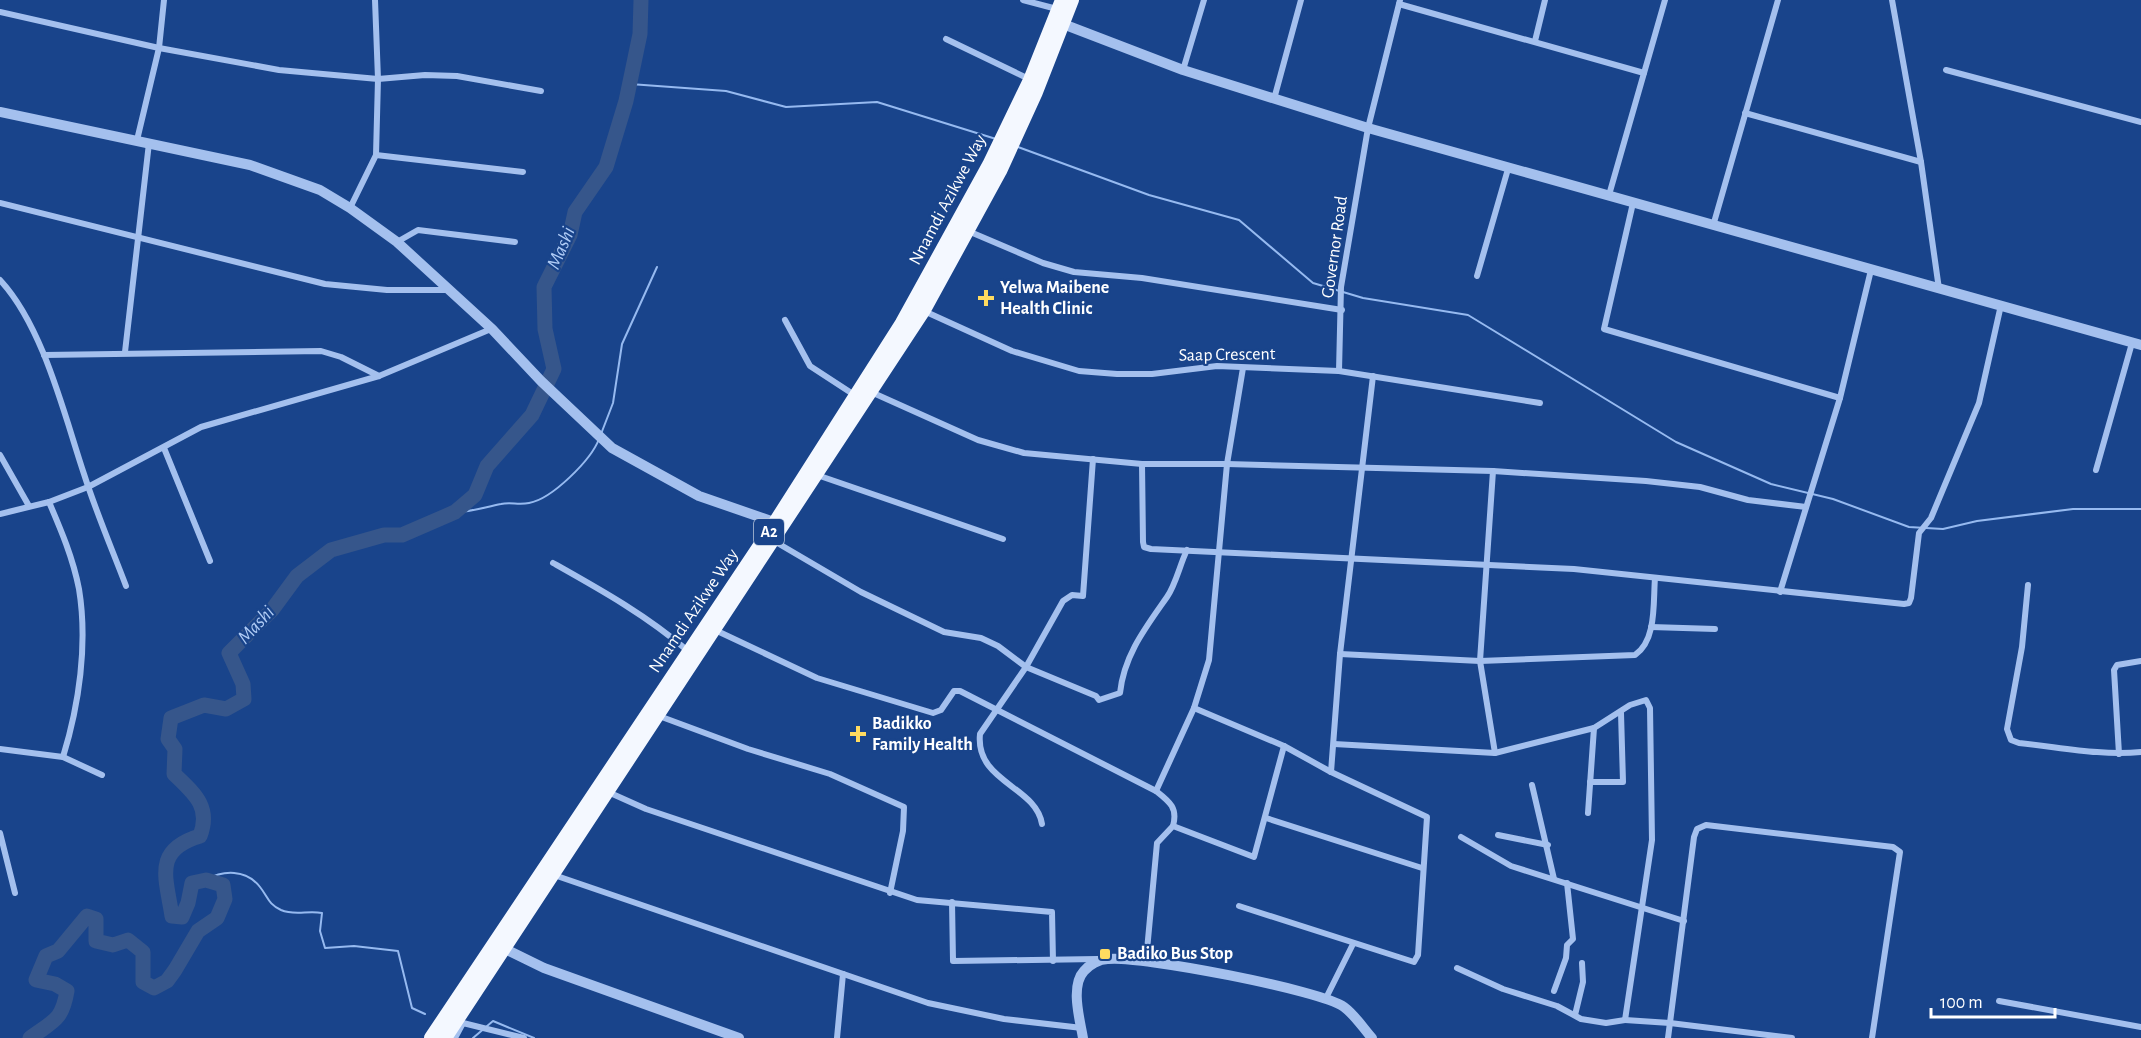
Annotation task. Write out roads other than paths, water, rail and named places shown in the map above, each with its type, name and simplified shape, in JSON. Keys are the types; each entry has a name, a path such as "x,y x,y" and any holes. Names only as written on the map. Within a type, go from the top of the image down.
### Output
{"highway":[{"name":"Nnamdi Azikwe Way","path":"445,1038 499,946 902,323 951,237 1030,80 1059,14 1072,0"},
{"name":"Nnamdi Azikwe Way","path":"432,1038 552,875 924,310 968,231 1013,141 1059,14"}],"street":[{"path":"137,140 159,48 164,0"},
{"path":"350,208 376,155 378,79 375,0"},
{"path":"1023,0 1183,70 1274,100 1508,169 1609,195 2136,344 2096,470"},
{"path":"1183,70 1204,0"},
{"path":"1274,100 1301,0"},
{"path":"1535,41 1545,0"},
{"path":"1609,195 1665,0"},
{"path":"1713,226 1778,0"},
{"path":"1892,0 1921,162 1939,289"},
{"path":"1400,2 1644,73"},
{"name":"Governor Road","path":"1339,371 1341,287 1368,128 1400,2"},
{"path":"0,12 159,48 279,70 378,79 425,75 457,76 541,91"},
{"path":"946,39 1030,80"},
{"path":"1946,70 2141,122"},
{"path":"0,112 250,165 320,190 350,208 397,242 492,328 540,381 612,448 699,496 774,522"},
{"path":"1745,112 1921,162"},
{"path":"125,352 148,143"},
{"path":"376,155 523,172"},
{"path":"1477,276 1508,169"},
{"path":"0,203 137,235 325,284 387,290 450,290"},
{"path":"1633,203 1604,329 1840,398"},
{"path":"397,242 412,231 418,230 515,242"},
{"path":"968,231 1043,263 1074,272 1142,278 1342,310"},
{"path":"1780,592 1840,398 1871,270"},
{"path":"0,280 14,297 44,355 88,487 126,586"},
{"path":"1142,464 1144,547 1151,549 1350,560 1574,568 1780,592 1908,603 1919,533 1931,518 1979,403 2001,305"},
{"name":"Saap Crescent","path":"924,310 1012,351 1078,371 1117,375 1152,374 1188,368 1339,371 1540,403"},
{"path":"784,320 810,366 856,396"},
{"path":"0,514 49,502 88,487 201,427 379,376 492,328"},
{"path":"44,355 125,352 321,351 341,357 379,376"},
{"path":"1156,791 1194,708 1209,660 1227,464 1244,368"},
{"path":"1331,772 1340,654 1360,468 1373,376"},
{"path":"871,392 978,440 1024,453 1142,464 1493,471 1646,481 1700,488 1748,500 1806,505"},
{"path":"164,448 210,561"},
{"path":"0,455 29,506"},
{"path":"1042,824 1032,802 1017,793 984,761 979,747 980,734 1026,667 1063,601 1072,595 1083,596 1093,459"},
{"path":"1493,471 1480,661 1495,753"},
{"path":"817,475 1003,539"},
{"path":"49,502 67,546 79,589 82,636 75,717 63,757"},
{"path":"774,541 861,592 944,632 981,638 998,646 1026,667 1096,696 1100,700 1120,693 1122,679 1135,644 1150,617 1168,595 1187,550"},
{"path":"553,563 620,600 656,624 688,652"},
{"path":"1340,654 1480,661 1635,655 1643,650 1651,627 1655,578"},
{"path":"2028,585 2022,647 2007,729 2011,740 2078,751 2120,754 2141,752"},
{"path":"1651,627 1715,629"},
{"path":"715,630 817,678 933,713 941,710 957,690 1156,791 1172,806 1176,814 1173,826 1156,843 1146,961"},
{"path":"2120,754 2114,670 2117,665 2141,660"},
{"path":"1334,744 1495,753 1594,728 1621,713 1630,705 1646,699 1650,708 1652,840 1625,1020"},
{"path":"1194,708 1284,746 1331,772 1427,817 1417,960 1410,963 1239,906"},
{"path":"1590,782 1623,782 1621,713"},
{"path":"658,715 748,749 830,774 904,807 903,831 890,893"},
{"path":"1588,813 1594,728"},
{"path":"1173,826 1254,857 1284,746"},
{"path":"0,749 63,757 102,775"},
{"path":"1532,785 1548,845 1554,879"},
{"path":"607,792 646,810 890,893 917,900 1052,912 1053,961"},
{"path":"1266,818 1422,868"},
{"path":"1668,1038 1694,837 1697,829 1706,825 1893,847 1900,852 1901,861 1872,1038"},
{"path":"0,833 15,893"},
{"path":"1498,835 1548,845"},
{"path":"1461,837 1511,866 1683,921"},
{"path":"552,875 928,1003 1082,1033 1077,998 1079,978 1091,965 1108,958"},
{"path":"1554,991 1566,958 1567,945 1573,939 1567,883"},
{"path":"952,902 953,960 1053,961 1108,958 1146,961 1294,989 1326,998 1345,1007 1371,1038"},
{"path":"1326,998 1353,944"},
{"path":"499,946 544,968 739,1038"},
{"path":"1575,1015 1583,982 1582,963"},
{"path":"1457,968 1503,989 1557,1006 1581,1019 1606,1023 1625,1020 1670,1023 1792,1038"},
{"path":"837,1038 843,974"},
{"path":"1999,1001 2141,1027"},
{"path":"455,1038 463,1023 524,1038"}],"waterway":[{"name":"Mashi","path":"30,1038 59,1015 67,991 55,984 36,980 46,956 58,951 87,916 96,919 96,941 113,945 128,940 143,952 143,982 154,988 167,981 198,931 217,918 225,899 223,885 206,880 192,883 188,903 182,917 172,916 166,877 169,857 185,842 200,836 204,817 199,802 174,774 175,749 168,739 171,718 204,705 226,709 244,699 243,684 229,653 272,610 297,576 331,550 384,535 402,535 455,512 475,495 487,466 532,415 554,369 545,329 544,287 570,235 575,212 606,167 626,101 640,34 641,0"},
{"path":"630,84 726,91 786,107 877,102 996,139"},
{"path":"1018,147 1149,195 1239,220 1313,283 1363,298 1468,315 1676,442 1771,484 1833,499 1909,527 1943,529 1977,521 2073,509 2141,509"},
{"path":"601,434 613,403 622,344 657,267"},
{"path":"455,512 504,503 522,504 538,500 570,477 595,448 599,439"},
{"path":"206,880 220,874 241,874 254,881 271,903 281,910 291,913 322,913 320,931 325,948 354,946 398,951 412,1008 425,1014"},
{"path":"473,1038 493,1021 534,1038"}],"place":[{"name":"Yelwa Maibene Health Clinic","path":"986,298"},
{"name":"Badikko Family Health","path":"858,734"},
{"name":"Badiko Bus Stop","path":"1105,954"}]}
